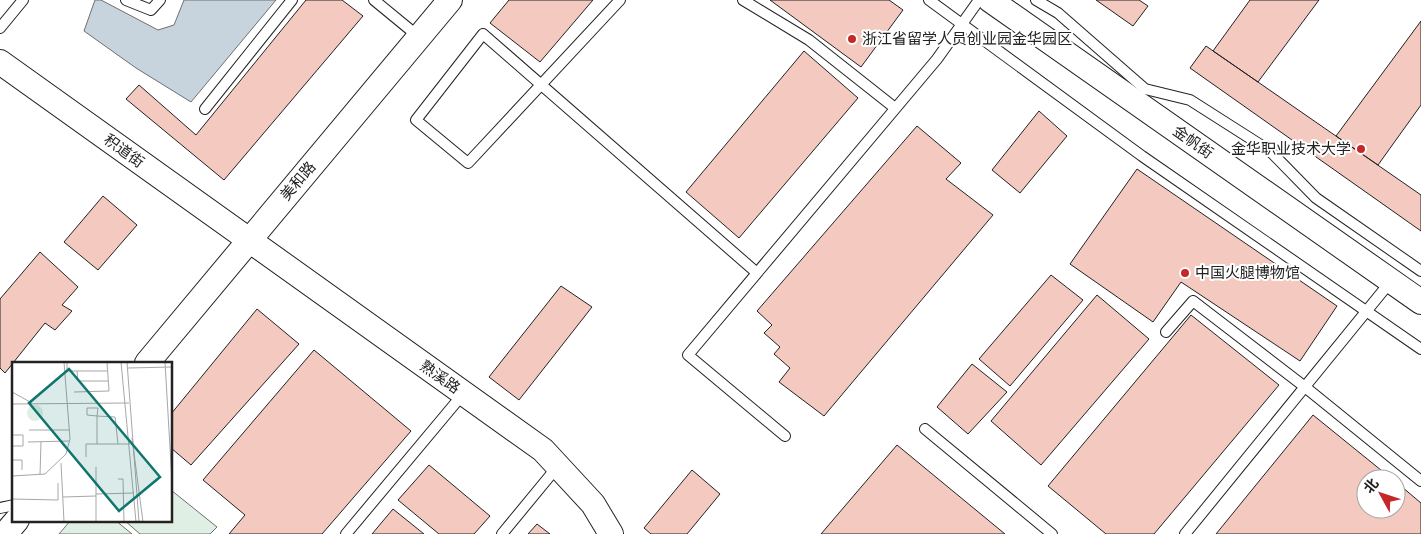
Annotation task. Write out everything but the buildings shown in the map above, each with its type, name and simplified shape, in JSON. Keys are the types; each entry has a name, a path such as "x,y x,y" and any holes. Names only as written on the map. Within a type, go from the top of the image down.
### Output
{"street":[{"name":"美和路","path":"148,362 450,0"},
{"name":"金帆街","path":"990,0 1421,302"},
{"name":"积道街","path":"0,62 249,241"},
{"name":"熟溪路","path":"249,241 543,450 593,504 612,534"},
{"path":"5,534 14,522"}],"lane":[{"path":"0,28 23,0"},
{"path":"126,0 151,10 160,0"},
{"path":"205,109 292,0"},
{"path":"374,0 419,37"},
{"path":"620,0 540,84 468,163 416,120 483,34 540,84 757,273"},
{"path":"743,0 809,40 895,108"},
{"path":"929,0 1142,156 1421,349"},
{"path":"785,436 688,354 937,60 979,0"},
{"path":"1036,0 1058,13 1145,89 1190,100 1270,151 1316,198 1421,271"},
{"path":"1185,534 1391,281"},
{"path":"1166,332 1194,301 1421,481"},
{"path":"346,534 463,394"},
{"path":"925,429 1052,534"},
{"path":"502,534 558,466"}],"green space":[{"path":"172,491 217,527 210,534 140,534 126,522 172,522"},
{"path":"69,522 117,522 132,534 59,534"}],"shaded area":[{"path":"95,0 101,0 158,30 174,25 184,0 276,0 191,102 136,68 84,31"}],"place":[{"name":"浙江省留学人员创业园金华园区","path":"852,39"},
{"name":"金华职业技术大学","path":"1361,149"},
{"name":"中国火腿博物馆","path":"1185,273"}]}
